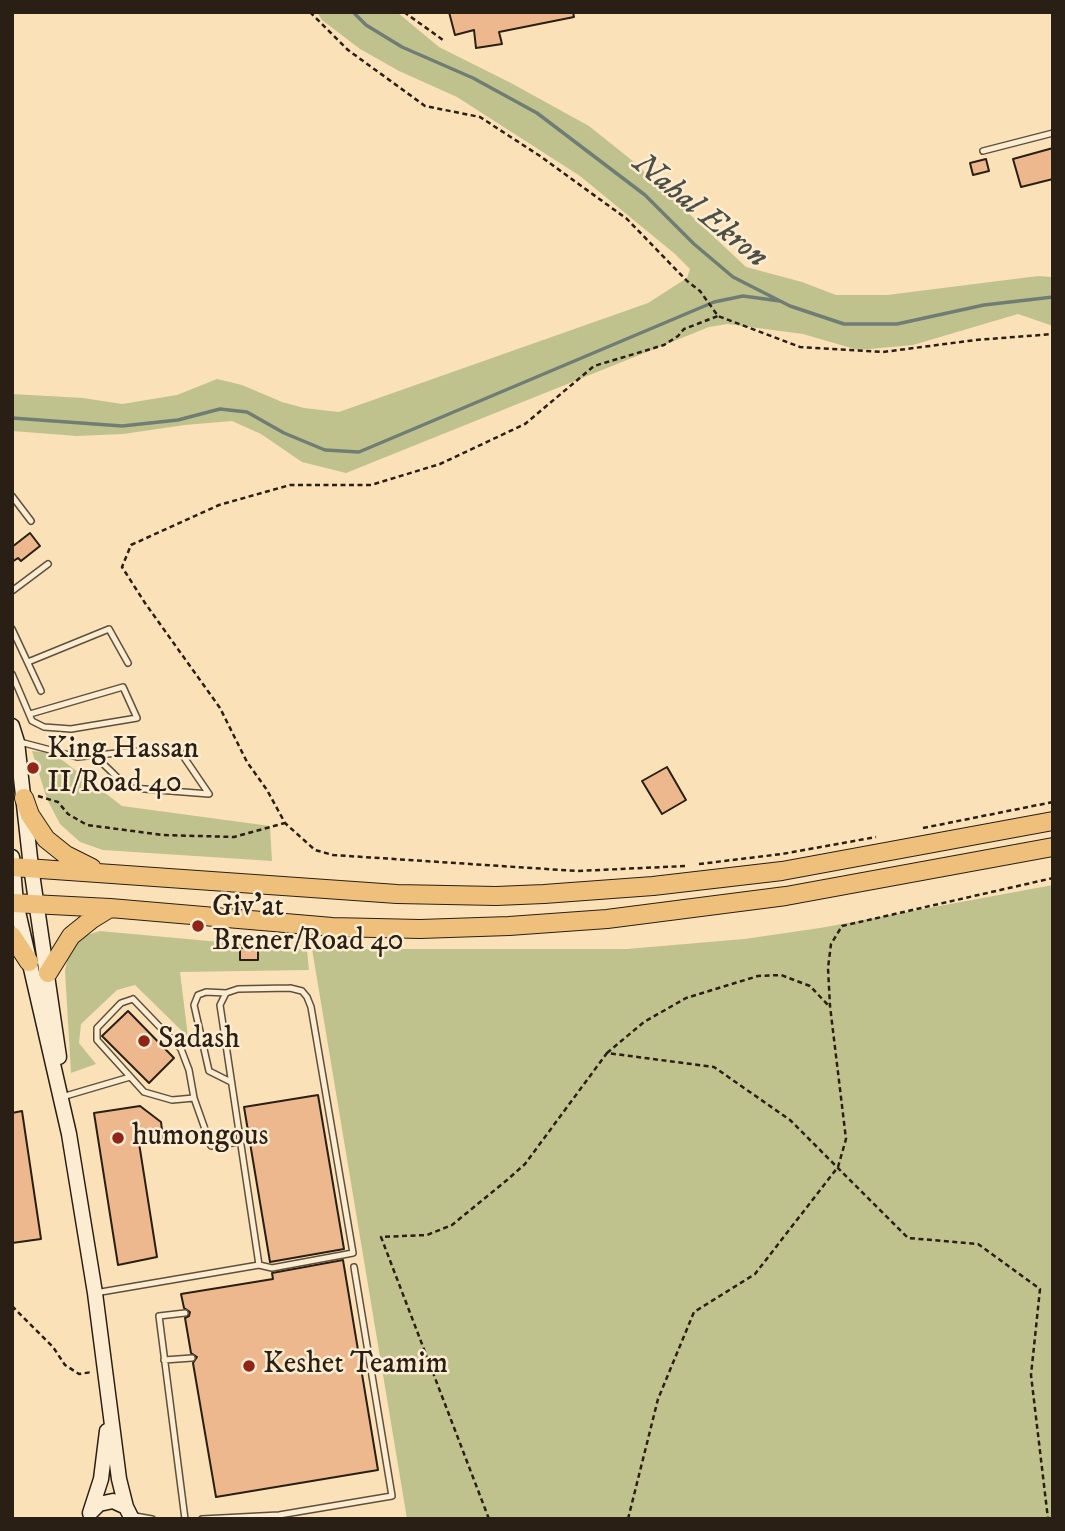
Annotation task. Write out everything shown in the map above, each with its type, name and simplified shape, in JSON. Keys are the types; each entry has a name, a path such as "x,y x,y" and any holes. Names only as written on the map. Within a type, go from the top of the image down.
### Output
{"highway":[{"path":"24,798 37,827 55,849 93,868 112,874"},
{"path":"17,865 397,894 496,895 594,891 795,869 1053,821"},
{"path":"14,903 110,908 332,927 420,929 509,926 607,919 774,898 1053,847"},
{"path":"48,973 71,936 110,908"},
{"path":"12,936 29,962"}],"street":[{"path":"12,726 17,742 24,798 14,903 61,1097 95,1293 119,1479 129,1513"},
{"path":"17,865 36,903 58,1043 61,1097"},
{"path":"89,1516 98,1493 104,1463 107,1388"},
{"path":"89,1516 99,1504 113,1501 129,1513"}],"lane":[{"path":"983,151 1053,133"},
{"path":"12,496 31,521"},
{"path":"12,591 48,564"},
{"path":"12,629 41,691"},
{"path":"28,662 109,629 128,663"},
{"path":"12,674 32,720 44,727 71,729 137,718 123,687 30,713"},
{"path":"17,742 69,756 177,747 209,794 132,788 94,755"},
{"path":"95,1293 258,1265 272,1268 353,1253 307,996 302,990 238,989 226,993 206,992 198,995 194,1005 209,1071 231,1082"},
{"path":"226,993 220,1005 258,1265"},
{"path":"194,1098 172,1100 144,1092 97,1040 97,1028 121,1003 133,999 181,1049 211,1146 240,1142"},
{"path":"61,1097 130,1077"},
{"path":"202,1519 279,1515 392,1496 354,1267"},
{"path":"184,1313 159,1316 185,1519"},
{"path":"164,1360 192,1358"},
{"path":"129,1513 152,1519"}],"path":[{"path":"310,12 348,50 425,106 480,117 540,156 627,219 700,291 718,316 800,348 883,352 976,340 1053,334"},
{"path":"404,12 443,40"},
{"path":"686,866 577,871 333,855 315,850 285,823 267,790 247,762 220,708 122,567 131,545 219,505 290,485 371,485 440,464 525,424 594,366 664,345 684,329 718,316"},
{"path":"24,798 41,796 58,802 68,814 87,825 163,835 234,837 285,823"},
{"path":"922,829 1053,802"},
{"path":"699,864 883,836"},
{"path":"628,1519 658,1399 694,1312 755,1275 838,1167 846,1139 828,968 831,944 842,926 1053,878"},
{"path":"489,1519 380,1237 427,1235 452,1225 524,1164 607,1053 644,1022 685,998 758,976 781,975 810,985 830,1006"},
{"path":"607,1053 715,1067 790,1120 908,1238 978,1244 1040,1290 1031,1376 1048,1519"},
{"path":"12,1306 53,1347 65,1365 79,1374 104,1370"},
{"path":"1045,1491 1053,1494"}],"green space":[{"path":"317,12 397,12 439,47 589,126 634,162 746,267 802,282 836,295 887,295 1038,276 1053,277 1053,326 1018,314 913,345 858,350 803,334 727,324 709,327 346,473 302,462 261,434 232,421 123,434 77,436 12,431 12,394 83,398 122,404 177,395 217,379 242,385 304,408 339,412 648,303 687,278 690,269 675,254 580,176 457,97 399,71 360,49 322,20"},
{"path":"32,751 53,753 122,806 270,826 272,861 103,850 80,842 60,824 47,799"},
{"path":"1053,885 1053,1519 407,1519 312,949 627,949 744,939 820,928"},
{"path":"100,931 307,950 309,970 180,972 188,1037 135,985 117,990 81,1024 79,1043 96,1064 71,1073 65,971 69,951 84,936"}],"building":[{"path":"449,12 573,12 574,17 499,32 502,44 476,48 474,30 455,35"},
{"path":"1053,148 1053,179 1021,187 1013,159"},
{"path":"986,159 989,171 973,175 970,163"},
{"path":"30,533 40,546 21,561 18,558 12,562 12,547"},
{"path":"667,767 686,800 662,814 642,781"},
{"path":"240,948 258,948 258,960 240,960"},
{"path":"128,1011 174,1058 149,1083 102,1036"},
{"path":"318,1095 344,1249 270,1262 244,1107"},
{"path":"140,1106 161,1122 163,1138 139,1143 157,1257 118,1265 94,1113"},
{"path":"22,1111 41,1239 12,1243 12,1113"},
{"path":"343,1260 378,1470 216,1497 193,1363 197,1357 191,1353 185,1318 190,1312 184,1308 181,1294 273,1279 272,1273"}],"waterway":[{"name":"Nahal Ekron","path":"353,12 366,25 402,47 473,78 537,113 645,195 694,244 733,277 790,306 844,324 897,324 984,305 1053,297"},
{"path":"12,418 122,426 178,420 220,409 247,412 284,433 325,450 359,452 714,302 743,296 780,301"}],"place":[{"name":"King Hassan II/Road 40","path":"33,768"},
{"name":"Giv'at Brener/Road 40","path":"198,926"},
{"name":"Sadash","path":"144,1041"},
{"name":"humongous","path":"118,1138"},
{"name":"Keshet Teamim","path":"249,1366"}]}
